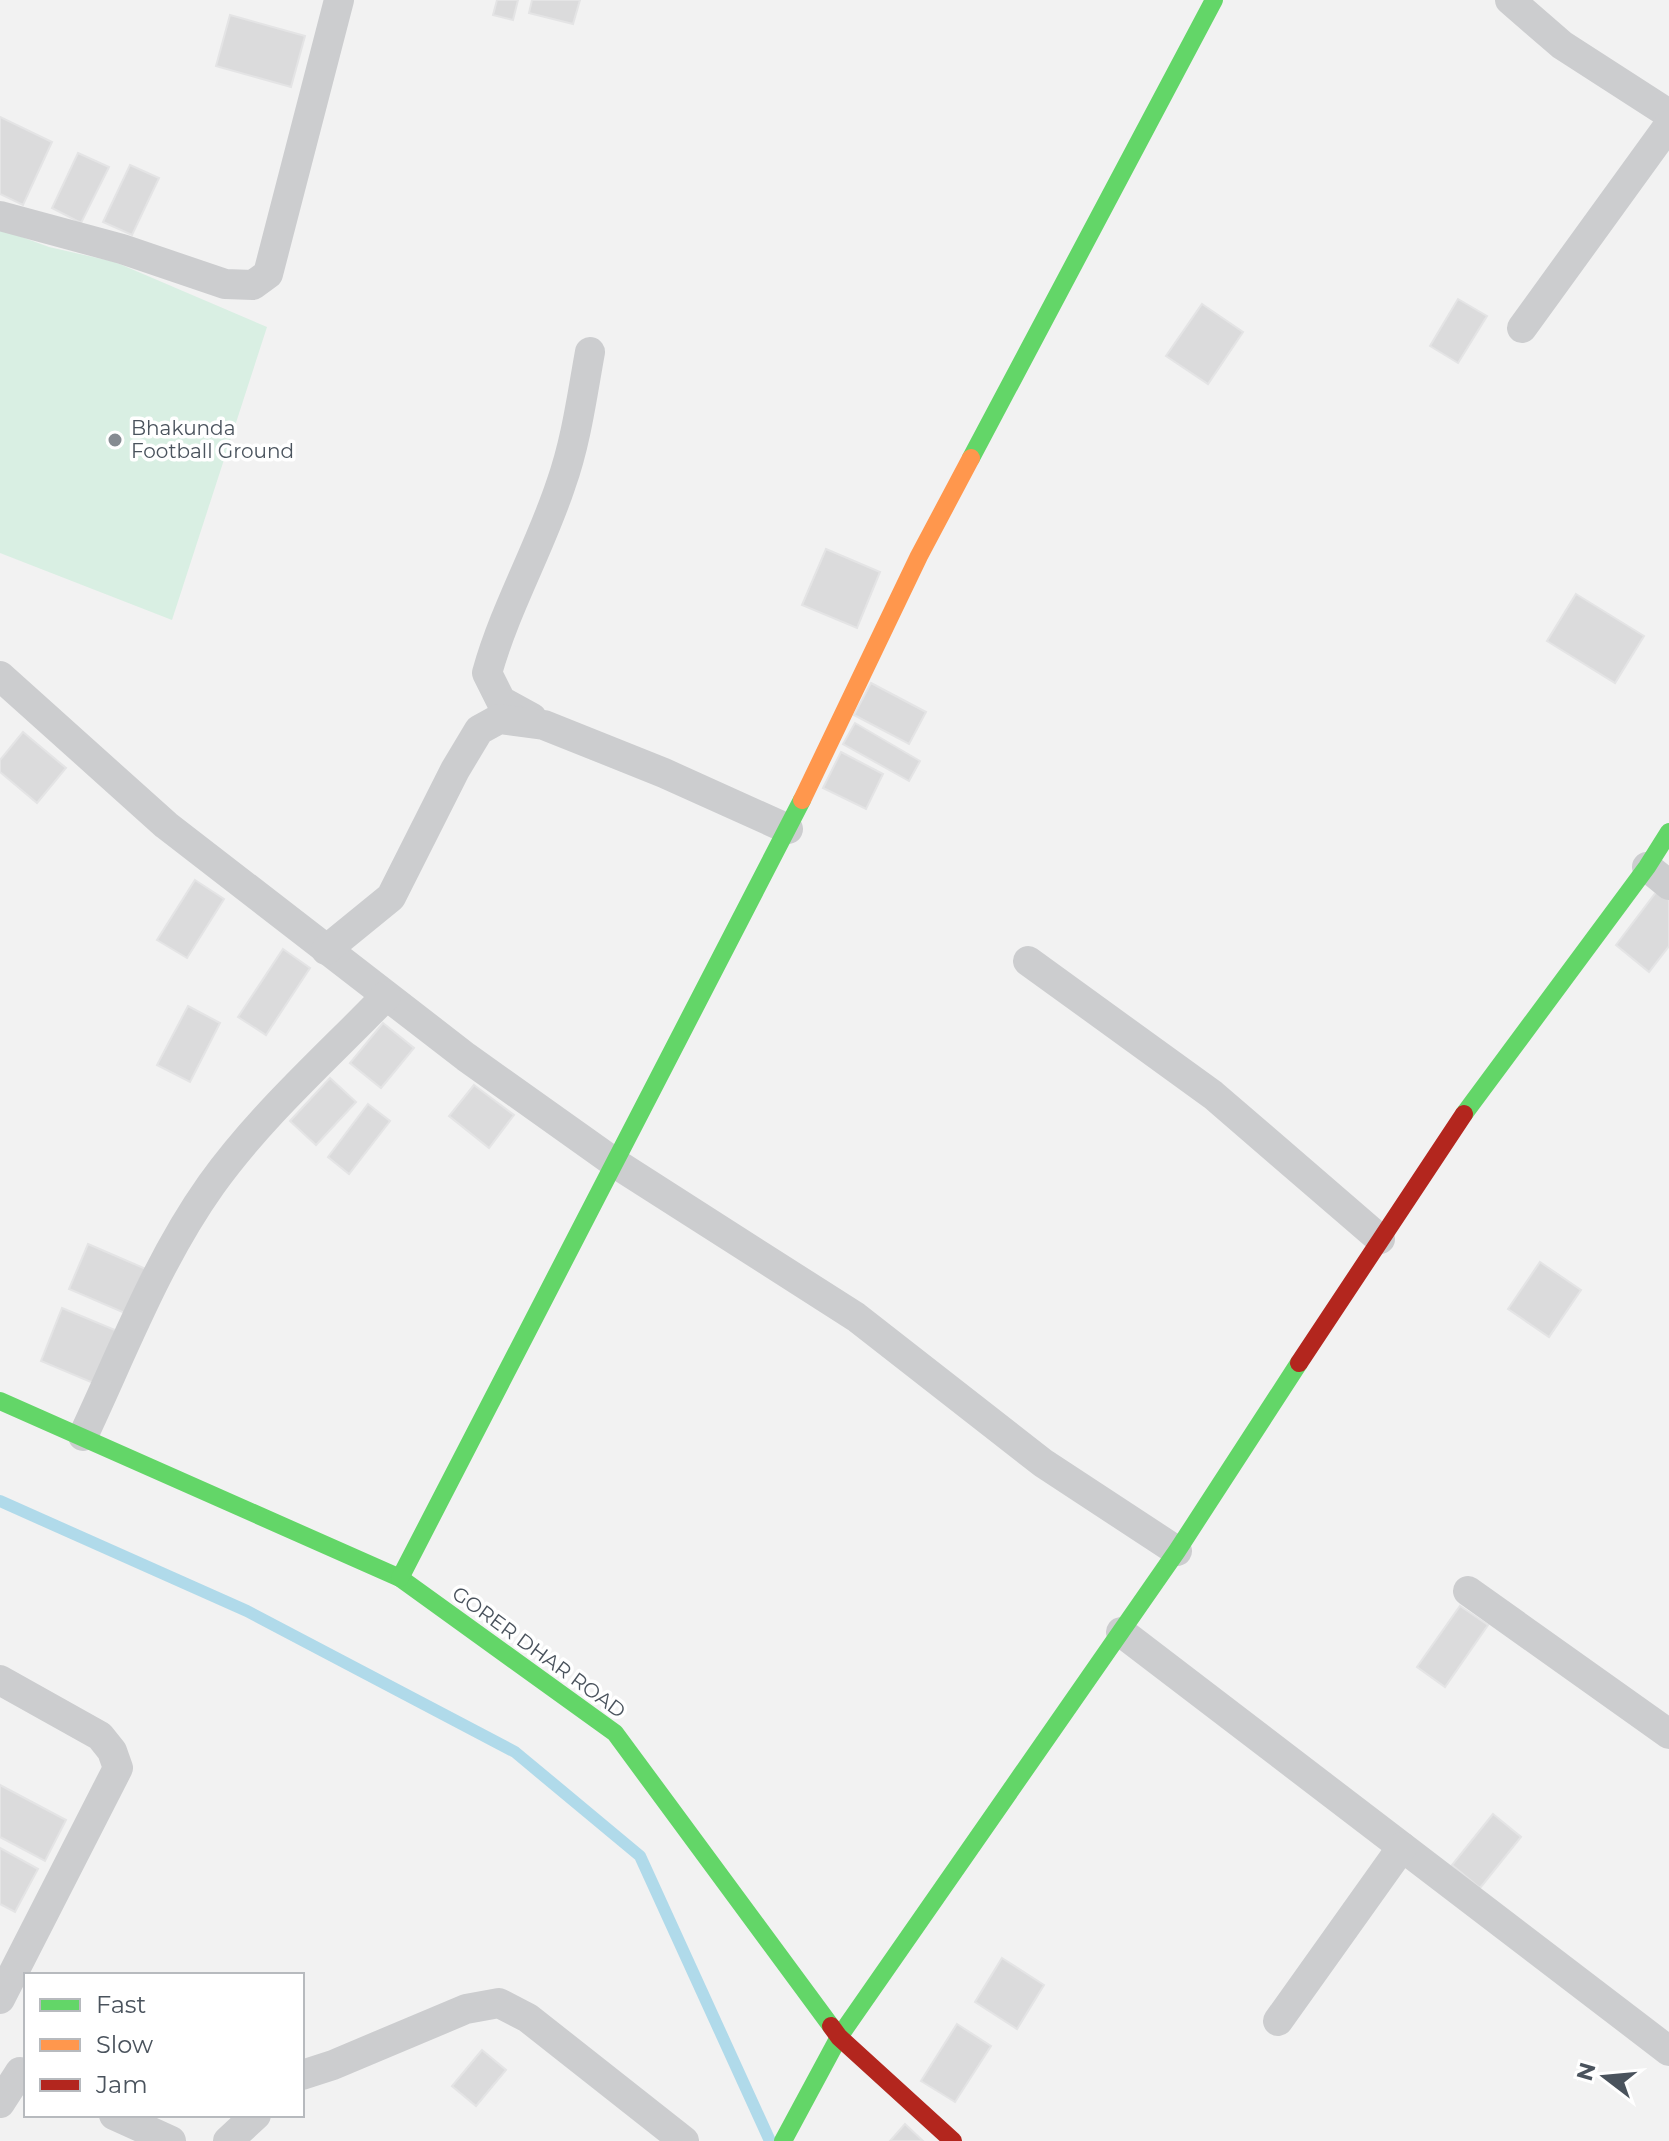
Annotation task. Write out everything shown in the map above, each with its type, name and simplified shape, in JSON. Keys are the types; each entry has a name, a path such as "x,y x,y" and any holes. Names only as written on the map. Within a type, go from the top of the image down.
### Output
{"street":[{"path":"0,216 122,249 225,284 253,285 268,274 339,0"},
{"path":"400,1578 788,829 919,556 1214,0"},
{"path":"1510,0 1562,45 1669,114"},
{"path":"1522,328 1669,125"},
{"path":"590,352 562,483 495,645 487,673 501,701 544,725 664,773 788,829"},
{"path":"0,676 166,825 466,1057 615,1163 856,1317 1043,1463 1177,1551"},
{"path":"326,950 391,897 455,770 479,730 499,719 544,725"},
{"path":"786,2137 839,2037 1177,1551 1443,1142 1658,876 1669,832"},
{"path":"1028,961 1213,1095 1380,1239"},
{"path":"83,1436 171,1248 212,1184 265,1119 386,996"},
{"name":"GORER DHAR ROAD","path":"0,1401 400,1578 615,1733 839,2037 953,2141"},
{"path":"1468,1591 1669,1734"},
{"path":"1121,1632 1669,2051"},
{"path":"0,1680 100,1736 112,1751 118,1768 0,1999"},
{"path":"1278,2021 1402,1847"},
{"path":"304,2074 466,2009 499,2003 528,2018 684,2141"},
{"path":"0,2103 15,2070"},
{"path":"118,2117 171,2141"},
{"path":"228,2141 254,2117"}],"green space":[{"name":"Bhakunda Football Ground","path":"0,229 49,247 115,262 267,327 172,620 0,553"}],"building":[{"path":"497,0 518,0 513,20 493,15"},
{"path":"532,0 580,0 573,24 529,13"},
{"path":"230,15 305,36 291,87 216,66"},
{"path":"0,117 52,142 23,205 0,194"},
{"path":"78,153 109,167 81,223 52,208"},
{"path":"130,165 159,178 132,235 103,222"},
{"path":"1458,299 1487,316 1458,363 1430,346"},
{"path":"1202,304 1243,332 1208,384 1166,356"},
{"path":"826,549 880,572 857,628 802,605"},
{"path":"1576,594 1644,636 1615,683 1547,641"},
{"path":"871,683 926,712 909,744 854,715"},
{"path":"855,723 920,761 909,781 843,744"},
{"path":"23,732 66,768 37,803 0,772 0,760"},
{"path":"841,752 883,774 866,809 823,788"},
{"path":"195,880 224,899 187,958 157,940"},
{"path":"1657,891 1669,900 1669,946 1649,972 1616,945"},
{"path":"283,949 310,968 266,1035 238,1017"},
{"path":"188,1006 220,1023 190,1082 157,1065"},
{"path":"383,1023 414,1048 381,1088 350,1063"},
{"path":"330,1078 356,1102 316,1145 290,1121"},
{"path":"474,1085 514,1115 489,1148 449,1116"},
{"path":"368,1104 390,1121 349,1174 328,1157"},
{"path":"88,1244 146,1269 127,1314 69,1289"},
{"path":"1540,1262 1581,1290 1549,1337 1508,1309"},
{"path":"62,1308 127,1335 105,1388 41,1361"},
{"path":"1460,1606 1488,1625 1445,1687 1417,1667"},
{"path":"0,1785 66,1820 45,1861 0,1837"},
{"path":"1493,1814 1521,1837 1480,1888 1452,1865"},
{"path":"0,1848 38,1869 15,1912 0,1904"},
{"path":"1002,1958 1044,1985 1017,2029 975,2002"},
{"path":"957,2024 991,2046 955,2102 921,2081"},
{"path":"482,2050 506,2070 476,2106 452,2086"},
{"path":"905,2124 923,2141 890,2141"}],"waterway":[{"path":"0,1501 247,1611 515,1752 640,1856 770,2141"}],"traffic: fast":[{"path":"971,458 1214,0"},
{"path":"400,1578 802,800"},
{"path":"1464,1114 1647,867 1669,832"},
{"path":"783,2141 839,2037 1177,1551 1299,1363"},
{"path":"0,1401 400,1578 615,1733 831,2026"}],"traffic: slow":[{"path":"802,800 919,556 971,458"}],"traffic: jam":[{"path":"1299,1363 1464,1114"},
{"path":"831,2026 839,2037 953,2141"}],"place":[{"name":"Bhakunda Football Ground","path":"115,440"}]}
